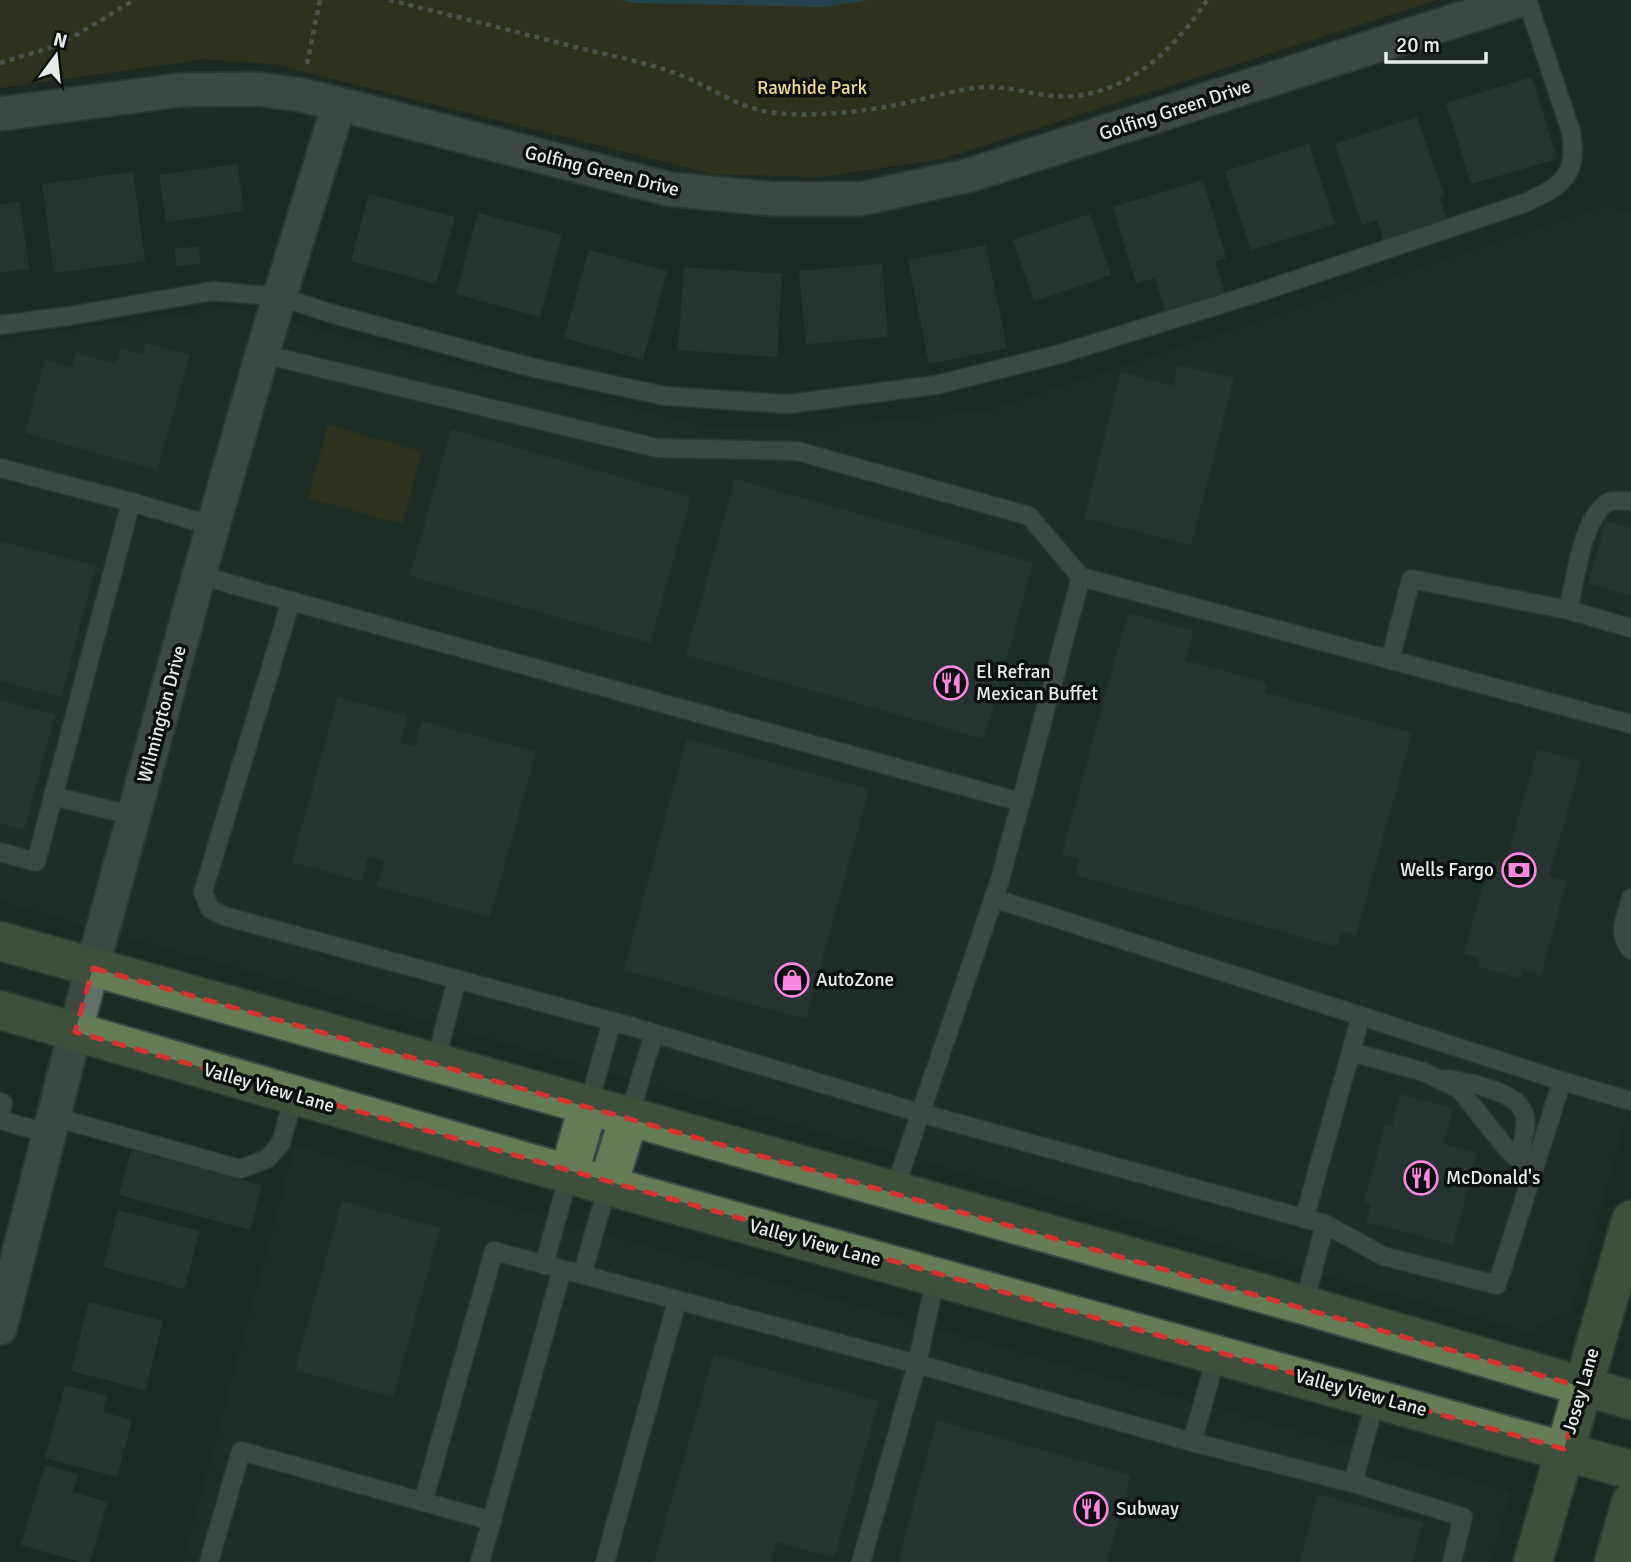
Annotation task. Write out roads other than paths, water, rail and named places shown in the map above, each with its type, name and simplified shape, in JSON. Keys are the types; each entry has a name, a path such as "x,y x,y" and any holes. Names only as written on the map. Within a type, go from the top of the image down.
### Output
{"main road":[{"path":"0,941 1304,1305 1631,1400"},
{"name":"Valley View Lane","path":"0,1010 608,1185 1631,1469"},
{"path":"569,1174 588,1105"},
{"path":"608,1185 629,1117"},
{"name":"Josey Lane","path":"1533,1562 1631,1220"},
{"path":"1614,1562 1631,1502"}],"street":[{"name":"Golfing Green Drive","path":"0,114 180,90 258,89 301,94 668,189 775,199 860,198 970,175 1520,0"},
{"name":"Wilmington Drive","path":"0,1328 12,1238 52,1125 213,526 262,354 339,104"}],"lane":[{"path":"0,325 213,291 281,297 530,367 665,396 788,404 936,385 1060,354 1260,292 1527,202 1552,190 1569,173 1575,154 1571,132 1527,0"},
{"path":"262,354 657,448 797,450 1029,516 1081,577 1631,724"},
{"path":"0,468 213,526"},
{"path":"1568,610 1588,526 1597,512 1610,501 1631,501"},
{"path":"0,852 36,862 131,502"},
{"path":"200,575 1021,802"},
{"path":"894,1191 993,898 1081,577"},
{"path":"1390,660 1411,579 1568,610 1631,628"},
{"path":"291,601 203,892 209,909 224,916 612,1021 920,1112 1325,1224 1382,1256 1497,1285 1526,1167 1562,1081"},
{"path":"53,796 134,816"},
{"path":"993,898 1631,1101"},
{"path":"1631,898 1622,930 1623,940 1631,950"},
{"path":"435,1063 457,979"},
{"path":"1304,1219 1361,1016"},
{"path":"588,1105 612,1021"},
{"path":"629,1117 654,1033"},
{"path":"1351,1052 1440,1077 1481,1085 1520,1105 1525,1116 1526,1167"},
{"path":"1440,1077 1459,1089 1526,1167"},
{"path":"0,1120 52,1125 240,1169 267,1159 281,1143 293,1095"},
{"path":"0,1102 3,1103 0,1113"},
{"path":"544,1265 569,1174"},
{"path":"582,1275 608,1185"},
{"path":"1304,1305 1325,1224"},
{"path":"423,1502 494,1251 917,1364 1192,1442 1353,1483 1463,1517 1452,1562"},
{"path":"480,1562 562,1270"},
{"path":"861,1562 917,1364 936,1276"},
{"path":"605,1562 677,1301"},
{"path":"1192,1442 1217,1354"},
{"path":"1353,1483 1377,1398"},
{"path":"209,1562 241,1451 492,1521"}],"water":[{"path":"619,0 868,0 824,7 635,3"}],"place":[{"name":"El Refran Mexican Buffet","path":"951,683"},
{"name":"Wells Fargo","path":"1519,870"},
{"name":"AutoZone","path":"792,980"},
{"name":"McDonald's","path":"1421,1178"},
{"name":"Subway","path":"1091,1509"}],"park label":[{"name":"Rawhide Park","path":"812,88"}]}
